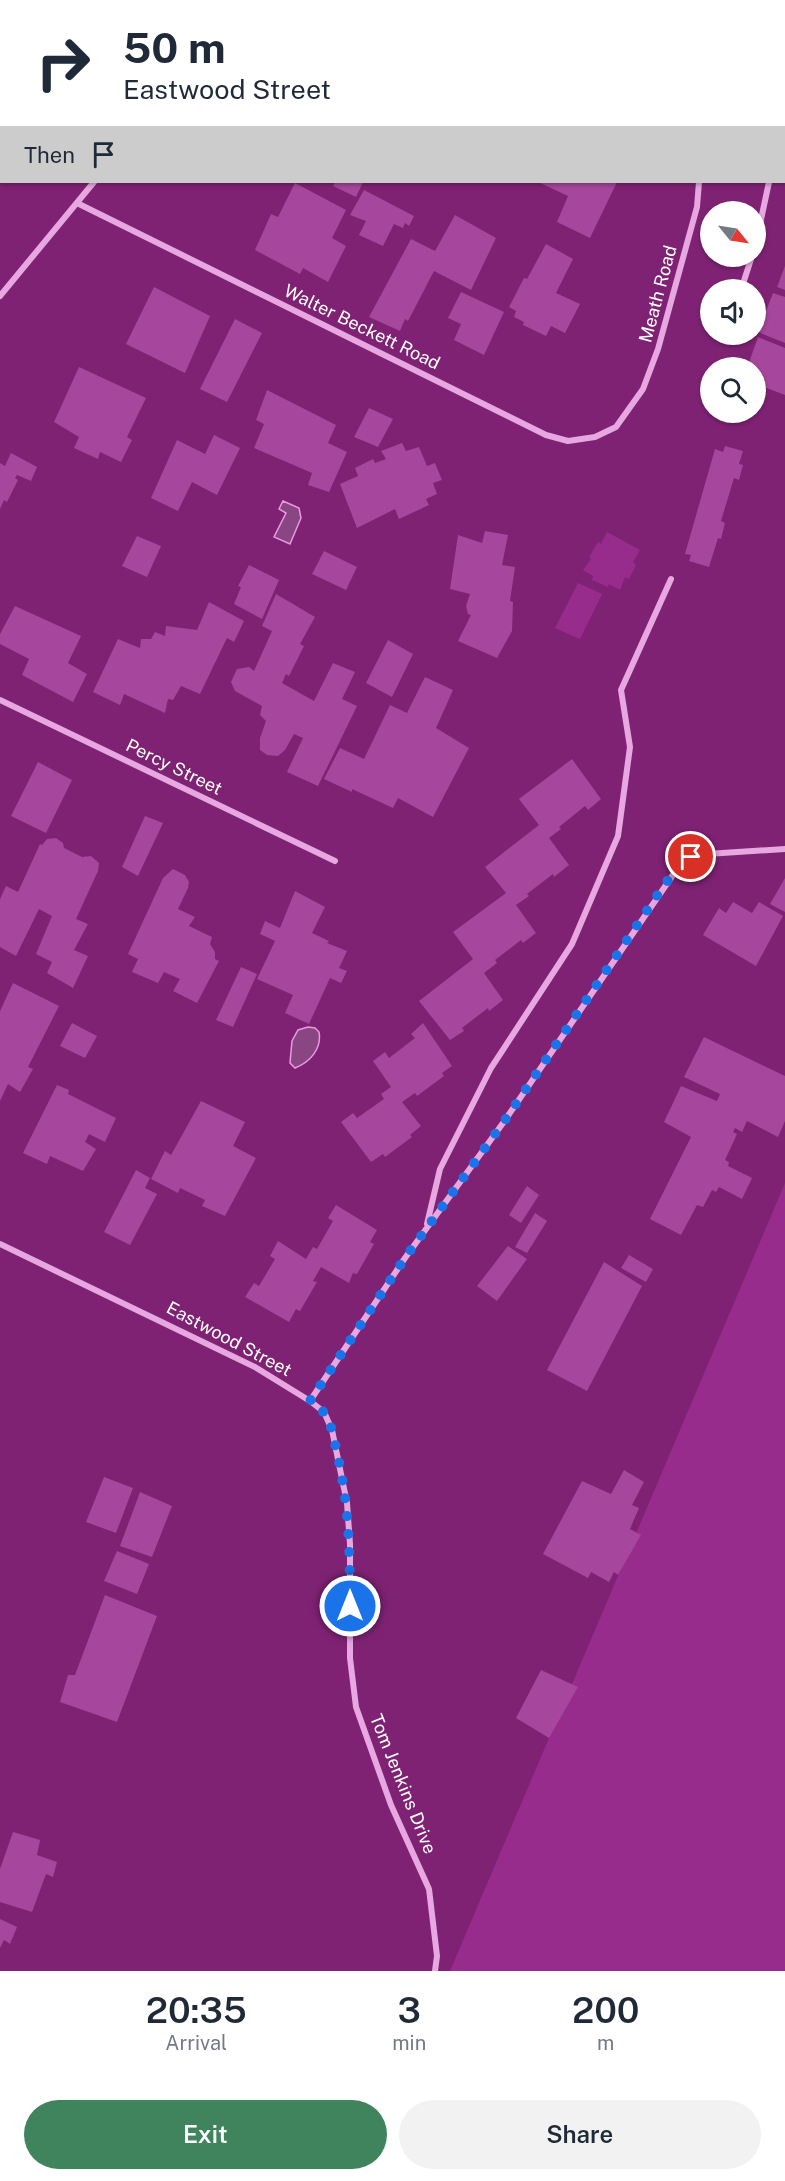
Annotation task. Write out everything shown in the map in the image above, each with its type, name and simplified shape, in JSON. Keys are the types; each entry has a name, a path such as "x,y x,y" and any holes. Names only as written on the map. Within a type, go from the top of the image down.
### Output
{"street":[{"path":"0,296 93,183"},
{"name":"Meath Road","path":"629,408 643,389 658,349 697,207 699,183"},
{"path":"764,201 768,183"},
{"name":"Walter Beckett Road","path":"77,203 546,435 568,441 596,437 616,427 629,408"},
{"path":"427,1228 440,1169 490,1068 572,944 618,836 630,747 621,690 672,579"},
{"name":"Percy Street","path":"0,700 335,861"},
{"path":"310,1401 427,1228 503,1123 677,869 691,857 706,854 785,849"},
{"name":"Eastwood Street","path":"0,1244 255,1367 310,1401"},
{"name":"Tom Jenkins Drive","path":"310,1401 324,1412 332,1431 347,1503 350,1544 350,1658 356,1707 390,1805 429,1889 437,1956 435,1971"}],"shaded area":[{"path":"283,501 299,508 301,518 290,544 274,537 286,513 279,509"},
{"path":"607,532 640,550 633,562 636,565 629,579 625,577 620,590 609,584 608,587 592,580 593,576 583,570 591,559 589,557 598,542 601,544"},
{"path":"578,583 602,594 580,639 555,628"},
{"path":"308,1027 315,1028 319,1032 319,1044 314,1054 306,1062 295,1068 290,1063 292,1041 298,1030"},
{"path":"785,1183 785,1971 450,1971"}],"building":[{"path":"295,183 346,210 332,238 346,246 328,282 303,268 300,274 255,250 271,214 278,217"},
{"path":"334,183 363,183 356,197 333,186"},
{"path":"540,183 617,183 590,238 557,222 568,196"},
{"path":"364,190 414,216 409,226 405,223 403,228 394,224 383,246 359,235 366,221 350,215"},
{"path":"455,215 496,238 471,290 434,271 408,321 405,319 400,331 369,317 411,239 435,251"},
{"path":"546,244 573,259 556,293 580,304 565,333 551,326 546,336 523,325 524,322 514,317 516,311 509,307"},
{"path":"785,266 785,290 777,287"},
{"path":"154,287 210,316 185,373 126,344"},
{"path":"461,292 504,312 484,355 454,340 461,324 448,318"},
{"path":"773,293 785,297 785,343 766,335 766,311"},
{"path":"235,319 262,333 227,402 200,389"},
{"path":"766,340 785,348 785,395 766,388 766,357 751,357 755,345 766,345"},
{"path":"79,367 146,398 127,437 132,440 121,462 100,452 98,459 74,448 79,437 54,422"},
{"path":"267,390 336,425 328,443 347,452 329,492 308,485 312,473 254,448 264,424 256,420"},
{"path":"369,408 393,419 378,447 354,437"},
{"path":"214,435 240,448 217,495 192,482 178,511 151,498 177,440 205,454"},
{"path":"402,443 406,451 419,447 427,466 435,463 442,480 433,483 437,494 426,499 429,505 399,519 395,509 357,528 340,484 358,476 355,468 373,459 375,463 386,459 381,451"},
{"path":"725,446 743,451 739,464 743,465 739,480 734,478 721,521 725,523 721,539 718,538 709,567 689,561 691,555 685,554 715,449 723,452"},
{"path":"11,453 37,467 31,481 17,475 15,478 18,480 7,502 4,500 0,509 0,463 5,466"},
{"path":"485,531 508,535 502,565 515,567 510,601 513,602 512,631 497,658 458,641 471,615 468,614 466,606 470,594 450,589 458,535 482,543"},
{"path":"137,536 161,546 147,577 122,566"},
{"path":"324,551 357,567 346,590 312,574"},
{"path":"249,565 279,580 262,619 234,604 241,587 238,586"},
{"path":"276,594 315,617 300,644 304,646 289,676 286,674 282,683 314,701 333,663 355,672 342,699 357,706 318,786 287,772 303,738 294,734 285,750 278,756 267,755 260,750 260,738 266,721 260,715 262,706 235,691 231,682 237,669 249,667 254,671 272,631 262,626"},
{"path":"209,602 244,621 234,642 227,638 200,694 181,686 173,700 168,699 165,713 124,694 120,705 93,692 118,639 140,648 141,639 151,639 155,632 165,636 166,626 197,630"},
{"path":"15,606 81,636 68,663 87,674 73,702 22,675 29,659 0,644 0,634"},
{"path":"388,640 413,654 392,697 366,683"},
{"path":"425,677 453,690 436,728 469,748 433,817 398,798 393,808 324,779 340,748 364,759 390,705 407,713"},
{"path":"572,759 601,799 588,810 585,806 549,838 569,865 554,877 553,874 516,905 536,933 523,943 521,940 495,960 497,963 484,973 503,1000 489,1011 488,1008 462,1028 464,1031 450,1040 419,1001 473,959 453,932 506,893 485,867 539,825 519,799"},
{"path":"38,762 72,780 46,833 11,816"},
{"path":"145,816 163,823 138,876 122,867"},
{"path":"56,838 63,843 64,848 82,857 91,856 99,863 98,871 76,919 88,924 74,950 88,956 73,988 47,973 52,962 36,954 52,916 39,909 16,956 0,947 0,899 6,886 18,892 40,844 42,845 47,839"},
{"path":"173,869 185,875 189,882 178,909 195,917 189,926 212,937 210,944 215,952 215,959 219,961 197,1003 173,991 180,979 164,972 158,983 132,972 138,959 128,954 163,878"},
{"path":"785,878 785,912 770,904"},
{"path":"295,891 325,907 312,933 329,941 327,943 347,951 339,968 347,971 341,983 330,978 309,1024 285,1013 293,995 257,979 275,941 260,934 265,921 280,928"},
{"path":"733,902 752,913 759,902 783,916 756,966 703,935 719,908 726,913"},
{"path":"241,967 257,974 233,1027 216,1020"},
{"path":"13,983 59,1006 28,1067 33,1069 20,1092 8,1084 0,1101 0,1011"},
{"path":"72,1023 97,1036 85,1058 60,1046"},
{"path":"423,1023 452,1066 442,1073 444,1076 417,1096 415,1093 402,1102 421,1126 410,1135 412,1137 385,1157 383,1154 371,1162 341,1122 353,1113 357,1118 384,1099 381,1094 391,1087 373,1061 385,1052 389,1058 415,1038 411,1034"},
{"path":"704,1037 785,1076 785,1121 778,1137 747,1121 742,1132 735,1128 733,1132 737,1134 725,1160 729,1162 728,1166 752,1178 742,1199 719,1187 716,1192 712,1190 703,1207 697,1205 681,1235 650,1219 691,1137 664,1122 681,1086 717,1101 720,1094 684,1077"},
{"path":"57,1085 69,1090 68,1094 116,1118 105,1142 89,1134 85,1142 96,1149 83,1171 50,1156 47,1164 23,1153"},
{"path":"201,1101 245,1122 233,1146 256,1158 225,1216 202,1206 205,1200 180,1188 178,1193 151,1179 165,1151 171,1155"},
{"path":"136,1170 150,1178 145,1188 157,1194 130,1245 104,1232"},
{"path":"527,1186 539,1195 521,1223 509,1215"},
{"path":"336,1205 377,1230 370,1242 374,1244 357,1274 353,1273 349,1283 321,1267 313,1281 317,1282 300,1311 296,1309 289,1322 245,1297 254,1283 259,1286 275,1259 270,1256 278,1241 306,1259 313,1247 317,1249 333,1221 328,1218"},
{"path":"535,1213 547,1221 527,1253 515,1247"},
{"path":"508,1246 527,1259 497,1301 477,1286"},
{"path":"629,1255 653,1269 646,1282 621,1268"},
{"path":"604,1262 642,1286 587,1391 547,1370"},
{"path":"624,1470 644,1482 632,1505 639,1508 630,1529 641,1535 618,1575 614,1572 609,1582 591,1572 588,1578 543,1554 582,1481 611,1494"},
{"path":"104,1477 133,1488 116,1533 86,1522"},
{"path":"140,1492 172,1506 152,1557 120,1546"},
{"path":"117,1551 149,1564 137,1594 104,1581"},
{"path":"105,1595 157,1616 117,1722 60,1702 68,1675 75,1675"},
{"path":"541,1670 578,1687 549,1738 516,1718"},
{"path":"13,1832 40,1840 37,1855 57,1862 53,1877 46,1874 32,1912 0,1902 0,1869"},
{"path":"0,1919 17,1927 10,1944 4,1940 0,1948"}],"route":[{"path":"350,1606 350,1544 347,1503 341,1469 332,1431 324,1412 310,1401 405,1258 503,1123 665,884 691,857"}]}
